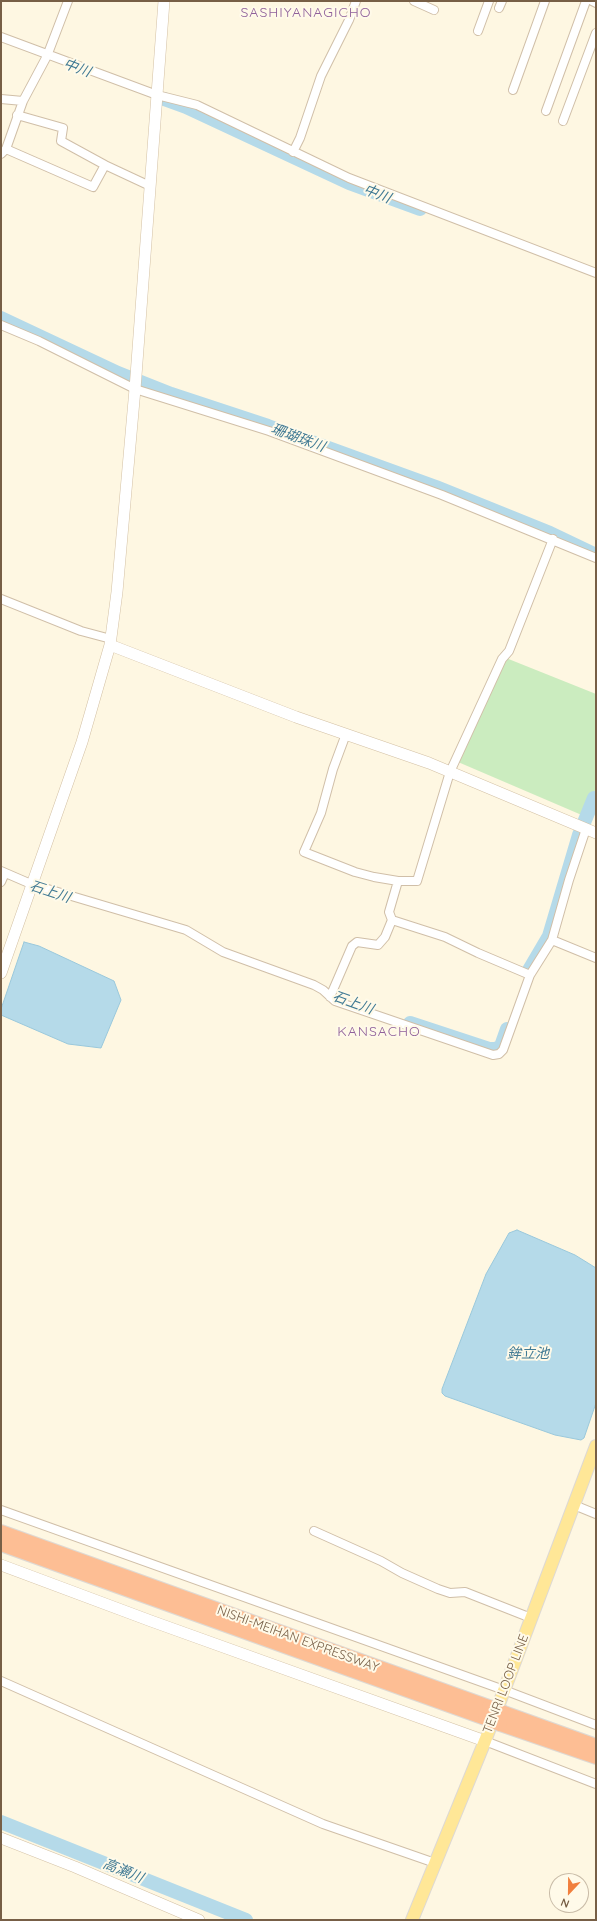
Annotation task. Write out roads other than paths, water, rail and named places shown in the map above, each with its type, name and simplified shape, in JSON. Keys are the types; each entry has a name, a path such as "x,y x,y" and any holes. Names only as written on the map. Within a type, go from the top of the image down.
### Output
{"highway":[{"name":"NISHI-MEIHAN EXPRESSWAY","path":"1,1532 487,1713"},
{"name":"NISHI-MEIHAN EXPRESSWAY","path":"1,1544 502,1718 596,1757"},
{"name":"NISHI-MEIHAN EXPRESSWAY","path":"502,1718 542,1727 596,1746"},
{"path":"542,1727 554,1726 596,1740"}],"main road":[{"name":"TENRI LOOP LINE","path":"412,1920 485,1741 595,1452"}],"street":[{"path":"68,1 47,56 17,115 4,152 93,187 105,165"},
{"path":"1,973 82,742 111,642 135,389 164,1"},
{"path":"293,152 300,138 321,76 349,20 356,1"},
{"path":"414,1 434,10"},
{"path":"478,31 489,1"},
{"path":"513,90 545,1"},
{"path":"546,111 586,1"},
{"path":"592,1 596,2"},
{"path":"562,121 596,33"},
{"path":"1,37 47,56 157,95 197,106 349,178 596,273"},
{"path":"1,99 23,101"},
{"path":"17,115 63,128 61,141 105,165 150,186"},
{"path":"1,325 39,341 135,389 269,431 442,495 553,539 596,558"},
{"path":"346,734 333,769 321,813 304,852 354,872 398,881 417,881 420,876 450,772 502,660 509,651 553,539"},
{"path":"1,599 296,717 450,772 591,831 569,880 552,940 528,974 503,1050 499,1054 493,1055 342,1004 330,998 323,990 223,952 186,930 31,884 3,872 1,882"},
{"path":"330,998 352,946 357,942 378,945 385,937 392,920 389,912 398,881"},
{"path":"392,920 445,937 528,974"},
{"path":"552,940 596,958"},
{"path":"574,1505 596,1514"},
{"path":"1,1510 504,1690 596,1725"},
{"path":"314,1531 381,1561 402,1573 438,1589 450,1593 465,1592 531,1618"},
{"path":"1,1566 485,1741 596,1784"},
{"path":"1,1680 323,1824 435,1864"},
{"path":"1,1838 75,1867 199,1920"}],"water":[{"path":"24,942 39,946 114,981 121,1000 101,1048 68,1044 1,1015 1,1009"},
{"name":"鉾立池","path":"517,1230 575,1255 596,1268 596,1403 584,1438 581,1440 555,1435 445,1396 442,1393 442,1389 486,1274 509,1233"}],"waterway":[{"name":"中川","path":"164,99 186,107 349,183 420,209"},
{"name":"珊瑚珠川","path":"1,318 118,373 171,394 268,426 436,487 550,533 596,555"},
{"name":"石上川","path":"529,970 549,936 579,835 594,798 596,799"},
{"name":"石上川","path":"410,1023 489,1049 496,1049 501,1046 507,1029"},
{"name":"高瀬川","path":"1,1822 246,1920"}],"district":[{"name":"SASHIYANAGICHO","path":"306,13"},
{"name":"KANSACHO","path":"379,1032"}]}
